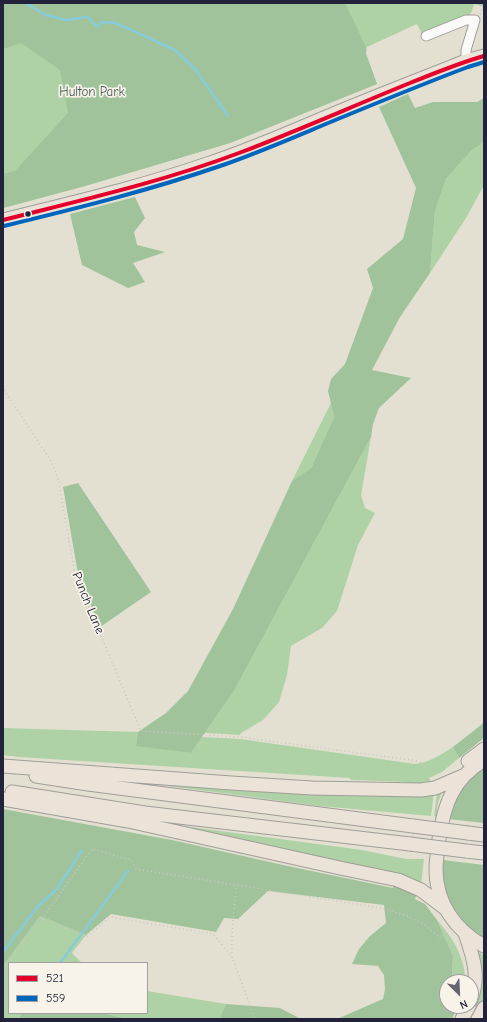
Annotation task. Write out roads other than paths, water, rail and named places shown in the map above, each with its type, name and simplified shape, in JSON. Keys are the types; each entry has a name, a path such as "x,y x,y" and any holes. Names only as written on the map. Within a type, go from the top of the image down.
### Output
{"highway":[{"path":"3,220 96,197 206,165 267,142 332,114 466,61 484,56"},
{"path":"410,789 429,785 442,780 457,771 484,749"},
{"path":"3,766 312,788 421,790 436,788 463,776 484,760"},
{"path":"3,771 88,784 484,835"},
{"path":"463,776 453,790 446,806 442,822 436,868 437,884 441,898 446,909 464,933 472,954 475,974"},
{"path":"3,791 145,812 484,853"},
{"path":"3,799 128,821 398,880 418,889 446,909"},
{"path":"464,933 484,946"},
{"path":"478,1019 484,1008"}],"lane":[{"path":"426,36 466,20 475,20 466,50 466,61"}],"waterway":[{"path":"25,3 46,15 66,20 88,17 97,27 102,22 116,23 175,50 195,69 228,116"},
{"path":"3,952 38,906 57,889 82,850"},
{"path":"61,962 128,871"}],"park label":[{"name":"Hulton Park","path":"92,92"}]}
